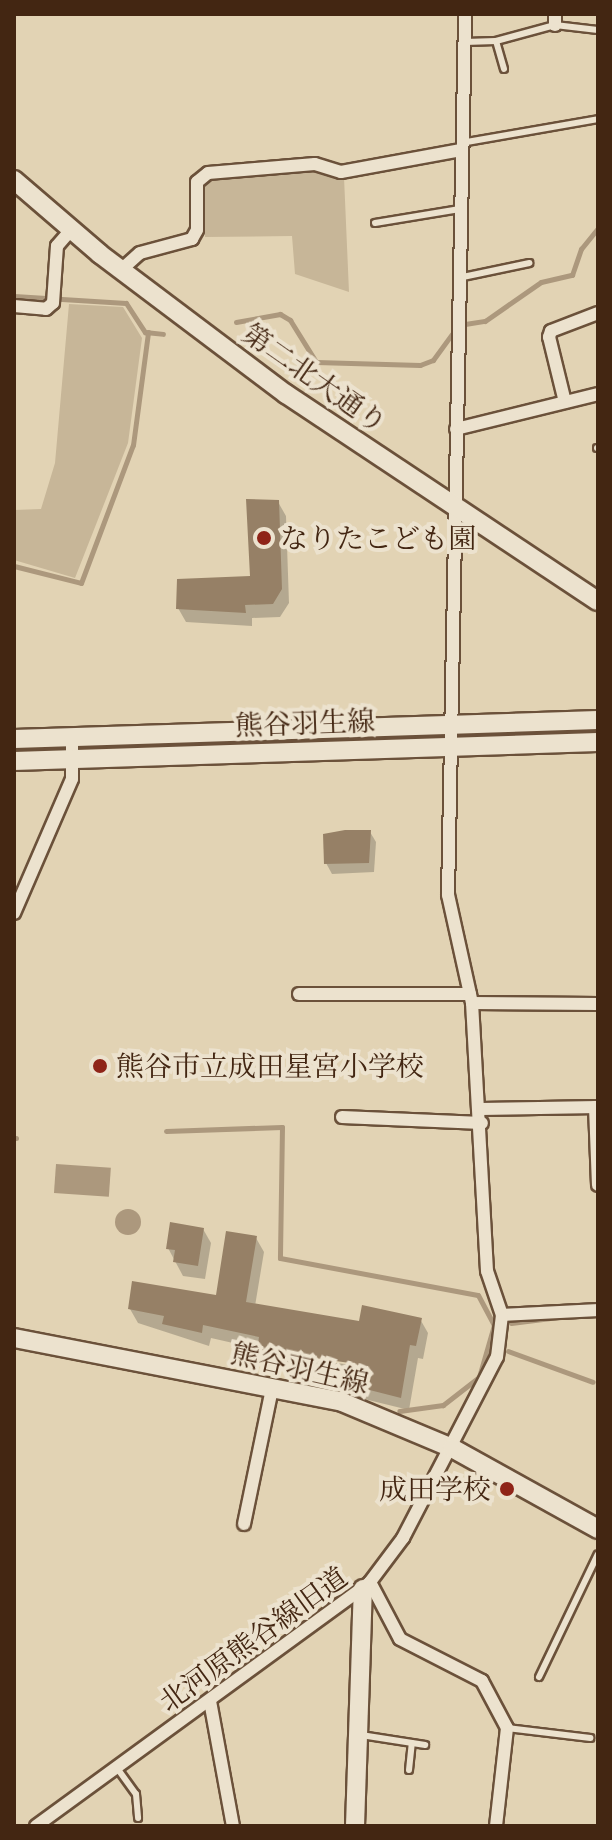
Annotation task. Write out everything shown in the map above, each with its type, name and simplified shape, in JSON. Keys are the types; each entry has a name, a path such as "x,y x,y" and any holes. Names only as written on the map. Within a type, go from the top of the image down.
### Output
{"main road":[{"name":"第二北大通り","path":"14,180 121,270 286,394 453,508 596,596"},
{"name":"熊谷羽生線","path":"14,739 598,720"},
{"name":"熊谷羽生線","path":"14,761 598,742"},
{"name":"熊谷羽生線","path":"14,1338 342,1402 452,1448 598,1529"},
{"path":"355,1826 367,1586"}],"street":[{"path":"465,14 448,725 448,895 471,998 482,1123 487,1271 502,1315 598,1310"},
{"path":"121,270 140,253 192,239 197,230 197,182 208,173 315,164 341,172 461,146"},
{"path":"14,306 46,309 54,298 57,246 72,229"},
{"path":"565,402 549,337 551,331 598,313"},
{"path":"456,429 598,394"},
{"path":"14,913 72,779 72,738"},
{"path":"299,994 598,1004"},
{"path":"481,1109 597,1107 598,1185"},
{"path":"342,1117 482,1123"},
{"name":"北河原熊谷線旧道","path":"36,1826 367,1586 403,1538 452,1448 497,1357 502,1315"},
{"path":"244,1524 272,1389"},
{"path":"367,1586 400,1639 482,1681 507,1728 496,1826"},
{"path":"210,1701 233,1826"}],"lane":[{"path":"465,42 496,41 555,19 598,30"},
{"path":"496,41 504,69"},
{"path":"461,146 598,119"},
{"path":"375,223 460,209"},
{"path":"458,278 529,263"},
{"path":"539,1677 598,1554"},
{"path":"507,1728 590,1738"},
{"path":"358,1734 425,1745"},
{"path":"409,1770 412,1743"},
{"path":"116,1767 136,1794 138,1818"}],"shaded area":[{"path":"313,168 344,177 349,292 295,274 292,236 205,237 203,188 209,179"},
{"path":"69,304 123,307 142,338 128,443 75,578 14,560 14,510 41,509 55,463"},
{"path":"56,1164 111,1168 109,1197 54,1193"},
{"path":"128,1209 137,1213 141,1222 137,1231 128,1235 119,1231 115,1222 119,1213"}],"building":[{"name":"なりたこども園","path":"246,499 279,500 282,589 273,604 245,605 246,613 176,609 177,579 250,576"},
{"path":"371,830 369,863 324,864 323,834"},
{"path":"170,1222 204,1228 198,1266 173,1262 175,1250 166,1249"},
{"path":"226,1231 257,1236 246,1302 359,1321 362,1305 422,1318 416,1346 410,1345 401,1398 346,1384 350,1363 257,1350 259,1337 203,1325 202,1333 162,1324 164,1316 128,1309 132,1281 216,1295"}],"waterway":[{"path":"465,324 485,321 541,282 572,275 581,249 598,228"},
{"path":"14,296 126,303 145,332 163,334"},
{"path":"236,322 280,314 290,320 316,362 420,365 433,360 452,334"},
{"path":"14,566 81,583 133,445 148,332"},
{"path":"166,1131 282,1127 280,1258 478,1295 494,1325 479,1377 443,1405 399,1411"},
{"path":"511,1323 549,1318"},
{"path":"508,1351 593,1382"}],"place":[{"name":"なりたこども園","path":"264,538"},
{"name":"熊谷市立成田星宮小学校","path":"100,1066"},
{"name":"成田学校","path":"507,1489"}]}
